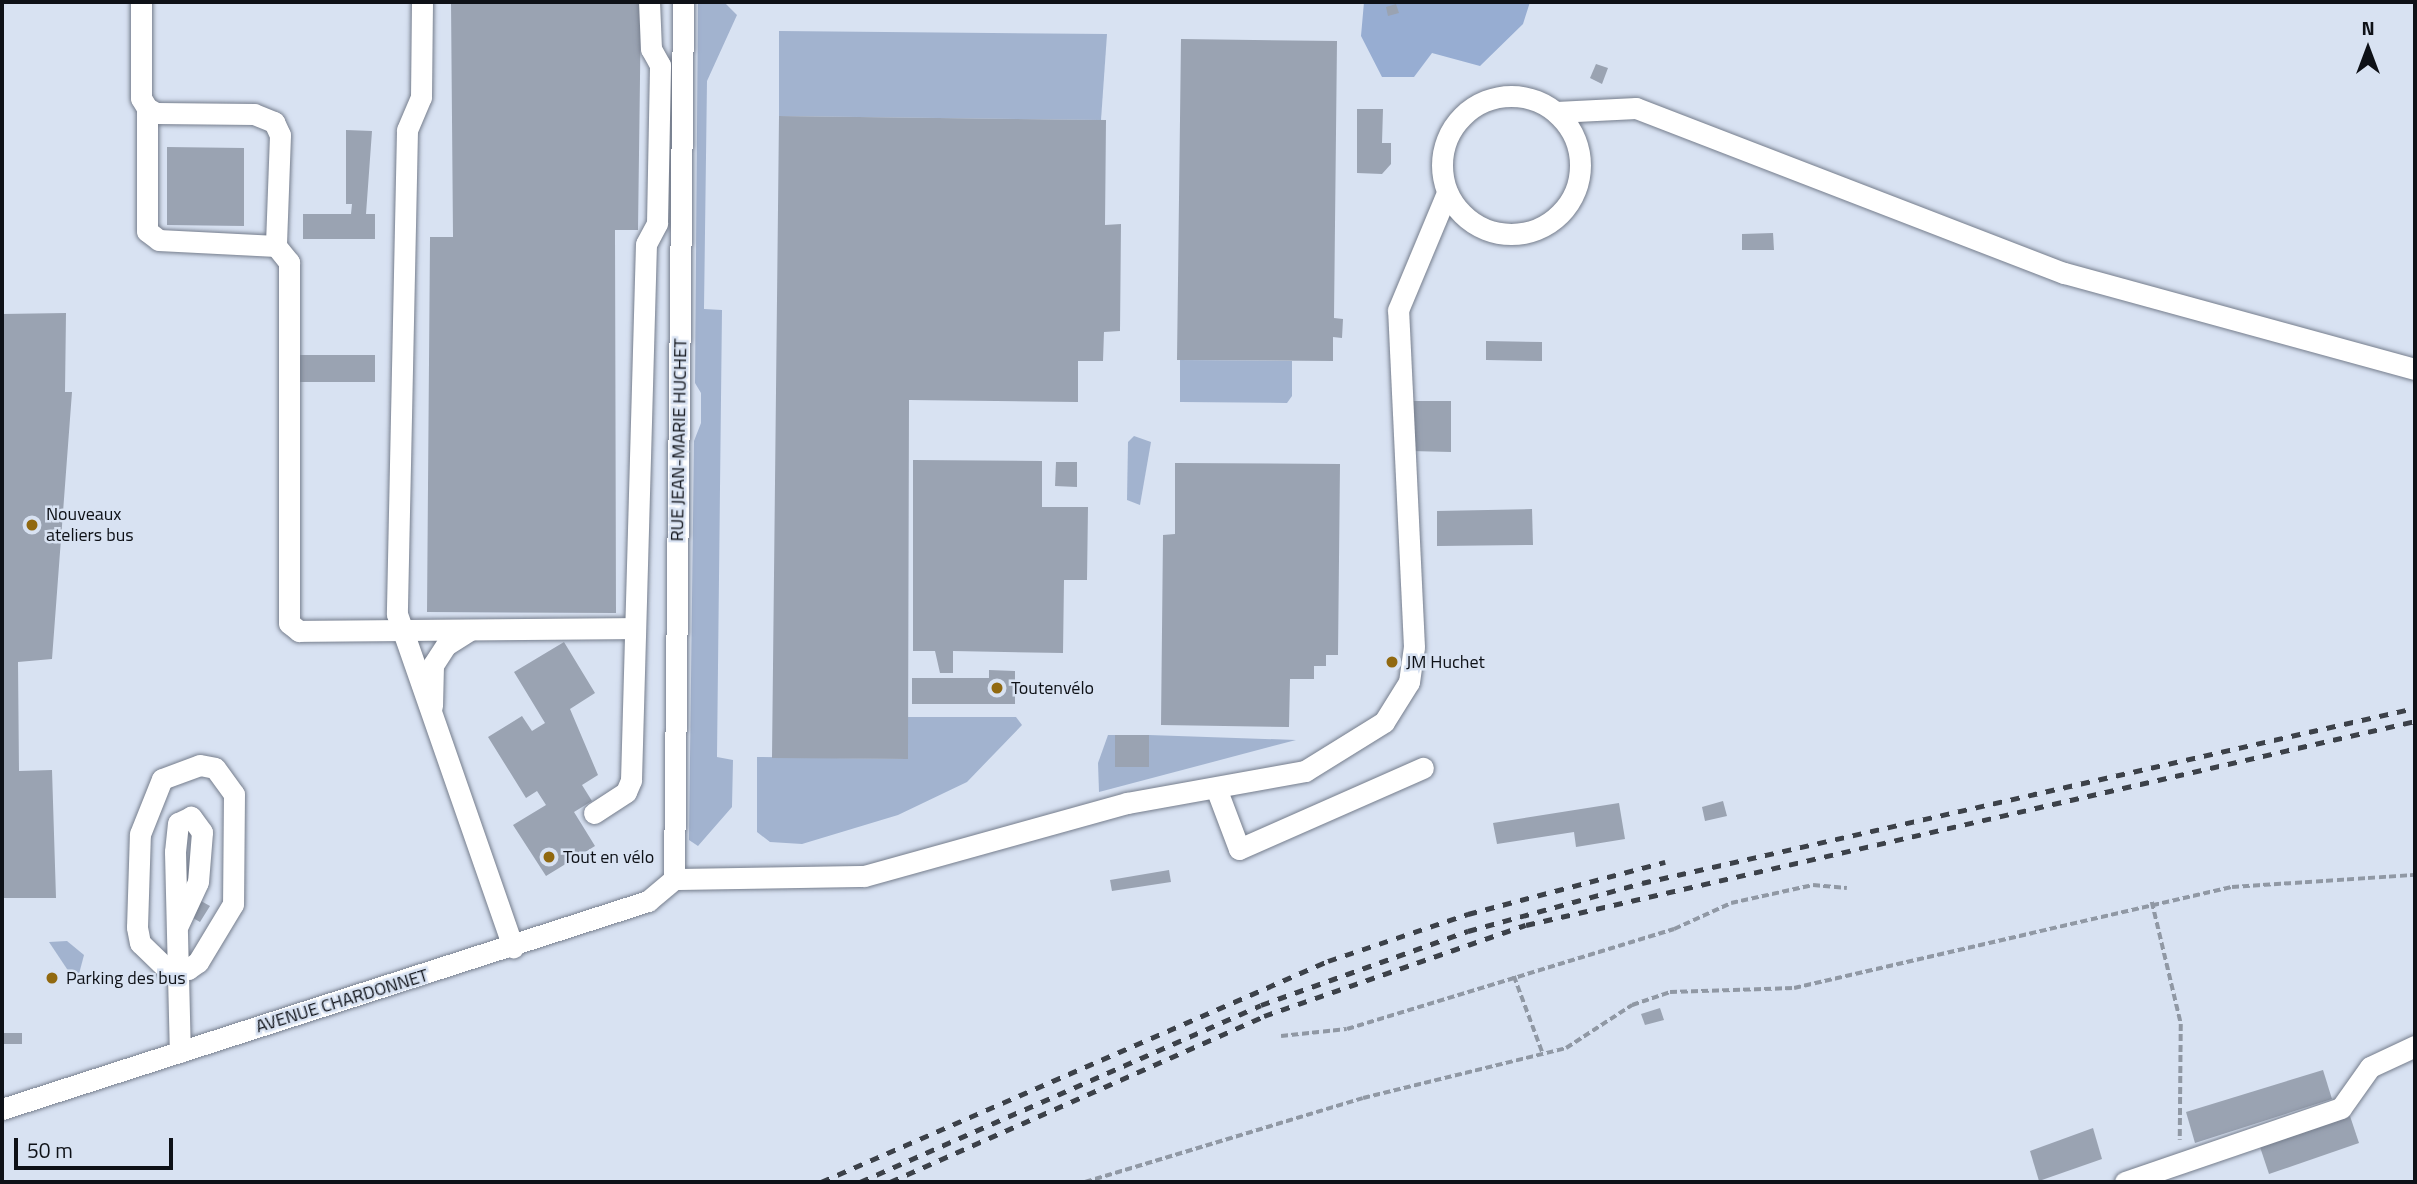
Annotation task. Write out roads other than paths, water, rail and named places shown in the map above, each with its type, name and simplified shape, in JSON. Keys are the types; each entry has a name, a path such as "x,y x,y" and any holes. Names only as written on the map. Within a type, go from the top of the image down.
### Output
{"street":[{"path":"141,2 141,98 147,108 156,113 254,114 274,122 280,135 276,246 289,262 289,624 299,631 632,628"},
{"path":"422,2 421,97 407,130 399,631 513,947"},
{"path":"594,813 626,792 631,780 632,628 640,612 646,244 657,223 660,65 650,49 649,2"},
{"name":"RUE JEAN-MARIE HUCHET","path":"674,879 683,2"},
{"path":"674,879 864,876 1070,817 1216,788 1329,761 1384,722 1409,682 1413,647 1398,310 1447,193 1444,146 1475,105 1517,96 1556,111 1636,108 2064,273 2415,369"},
{"path":"147,108 147,231 159,240 276,246"},
{"path":"1447,193 1478,226 1503,234 1549,223 1566,207 1580,161 1556,111"},
{"path":"433,725 433,664 446,645 470,630"},
{"path":"200,765 215,768 234,794 235,890 208,951 188,969 177,969 167,969 140,943 140,834 162,779 200,765"},
{"path":"1216,788 1239,849 1423,768"},
{"name":"AVENUE CHARDONNET","path":"2,1109 513,947 648,901 674,879"},
{"path":"178,925 180,1052"},
{"path":"2125,1182 2341,1108 2370,1068 2415,1046"}],"railway":[{"path":"860,1182 1261,1005 1468,931 1642,883 2415,708"},
{"path":"890,1182 1264,1016 1526,925 2415,721"},
{"path":"821,1182 1328,961 1468,914 1665,862"}],"place":[{"name":"Nouveaux ateliers bus","path":"32,525"},
{"name":"JM Huchet","path":"1392,662"},
{"name":"Toutenvélo","path":"997,688"},
{"name":"Tout en vélo","path":"549,857"},
{"name":"Parking des bus","path":"52,978"}]}
